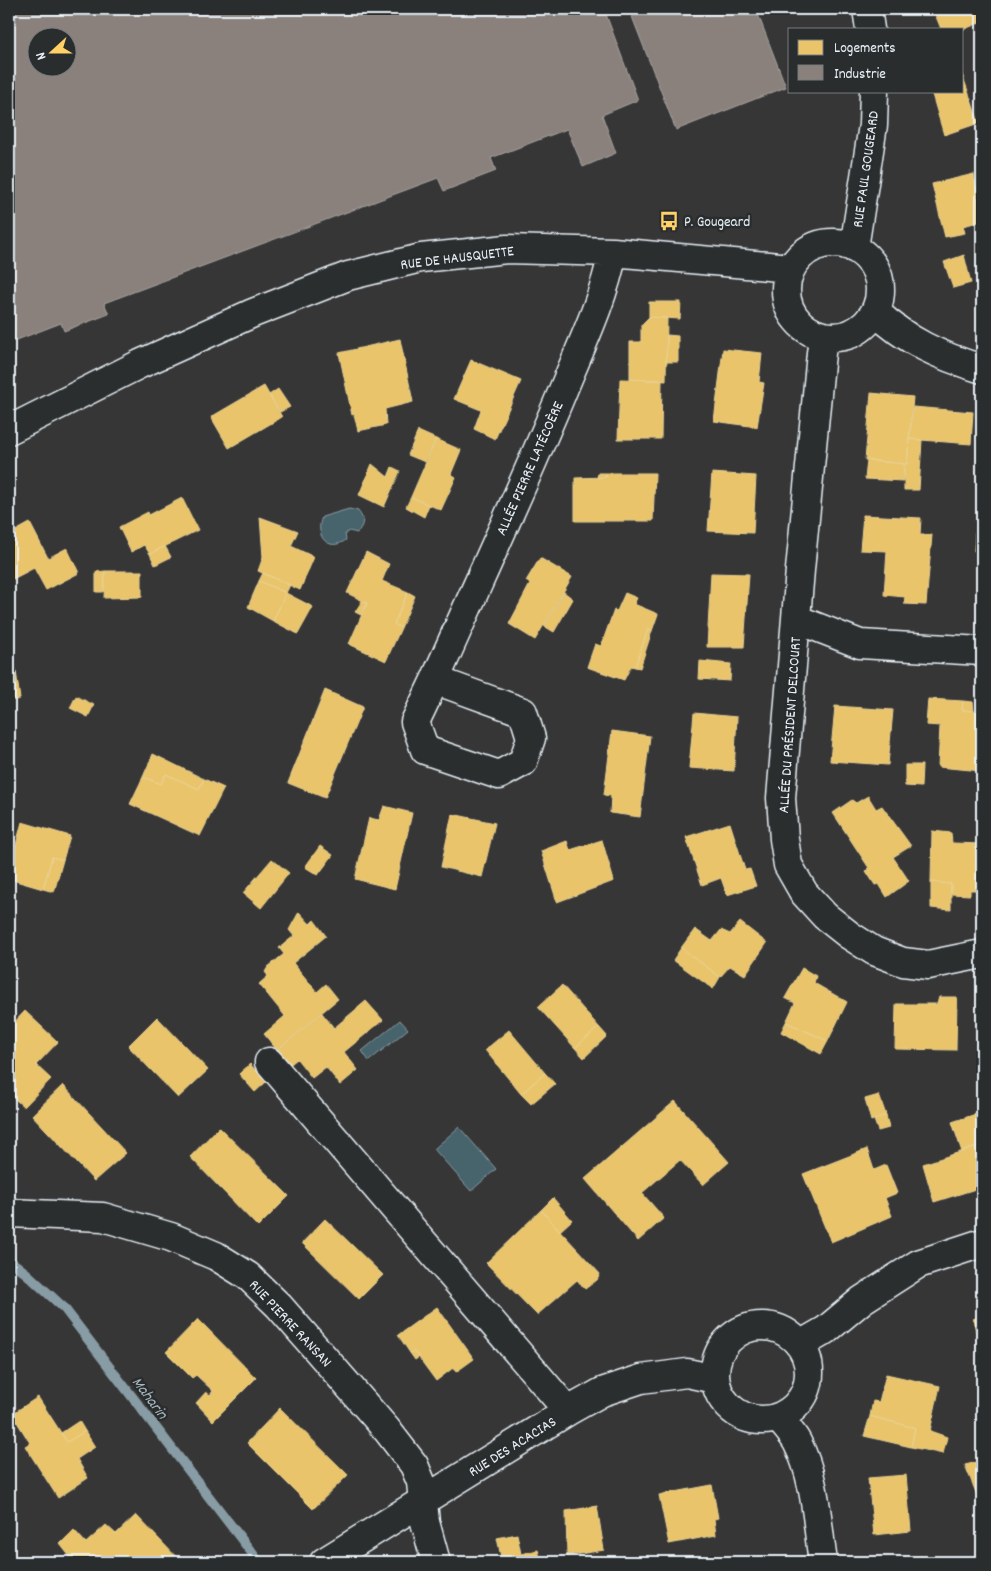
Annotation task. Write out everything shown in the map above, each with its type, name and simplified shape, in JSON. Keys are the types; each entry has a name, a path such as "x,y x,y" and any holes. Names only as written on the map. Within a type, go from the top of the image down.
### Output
{"street":[{"path":"867,9 870,28"},
{"name":"RUE PAUL GOUGEARD","path":"854,248 873,125 874,92"},
{"path":"825,243 840,243 854,248 866,256 874,268 879,282 879,297 875,311 866,323 853,332 839,337 824,336 810,331 799,322 790,310 786,297 786,282 790,268 799,256 811,248 825,243"},
{"name":"RUE DE HAUSQUETTE","path":"9,430 140,364 253,312 348,276 421,258 507,249 613,252 790,268"},
{"name":"ALLÉE PIERRE LATÉCOÈRE","path":"436,680 570,374 599,303 613,252"},
{"path":"875,311 888,324 911,340 945,357 982,369"},
{"name":"ALLÉE DU PRÉSIDENT DELCOURT","path":"824,336 796,619 781,798 788,865 804,893 825,916 849,936 874,951 903,962 928,965 982,954"},
{"name":"ALLÉE DU PRÉSIDENT DELCOURT","path":"796,619 860,644 982,651"},
{"path":"269,1062 568,1411"},
{"name":"RUE PIERRE RANSAN","path":"9,1213 103,1217 171,1237 216,1256 248,1276 279,1306 387,1430 414,1465 421,1482 425,1522 436,1562"},
{"path":"800,1345 826,1330 862,1300 918,1264 982,1243"},
{"path":"759,1326 775,1328 788,1335 800,1345 806,1358 808,1372 807,1387 800,1399 790,1410 778,1417 762,1420 745,1417 730,1409 720,1395 715,1379 716,1364 721,1349 731,1337 744,1329 759,1326"},
{"name":"RUE DES ACACIAS","path":"324,1562 568,1411 602,1392 642,1379 687,1373 715,1379"},
{"path":"778,1417 796,1441 804,1460 812,1487 823,1562"}],"water":[{"path":"349,509 358,511 360,514 363,520 361,527 357,533 349,531 345,534 346,540 334,544 328,543 321,536 320,524 322,517"},
{"path":"400,1020 408,1029 369,1061 362,1051"},
{"path":"459,1127 496,1169 471,1191 434,1149"}],"building: Logements":[{"path":"933,9 980,9 982,22 964,29 941,28"},
{"path":"964,80 979,123 944,135 931,92 964,92"},
{"path":"974,174 982,221 963,226 965,233 945,237 932,184"},
{"path":"964,255 971,283 953,288 944,262"},
{"path":"982,276 982,294 977,278"},
{"path":"649,302 681,302 680,319 649,317"},
{"path":"649,317 667,318 666,381 630,379 630,342 641,342 641,325"},
{"path":"667,335 678,336 678,362 666,362"},
{"path":"400,339 413,402 385,409 386,425 358,431 354,414 352,415 339,353"},
{"path":"723,349 762,353 759,382 764,383 757,427 714,421"},
{"path":"471,360 521,381 495,439 474,429 481,410 454,399"},
{"path":"620,379 662,380 661,439 618,439"},
{"path":"264,386 282,417 229,448 211,417"},
{"path":"278,389 290,407 280,412 269,395"},
{"path":"871,393 913,397 907,464 865,460"},
{"path":"913,407 973,412 971,444 909,439"},
{"path":"418,431 436,439 425,462 408,455"},
{"path":"436,439 461,450 451,474 456,477 441,510 411,497"},
{"path":"909,439 922,440 919,490 904,490 904,464 907,464"},
{"path":"867,460 904,464 903,481 865,479"},
{"path":"372,464 388,477 392,467 400,471 384,507 359,495"},
{"path":"598,473 606,473 606,477 597,478"},
{"path":"606,473 655,473 653,521 575,521 575,478 606,477"},
{"path":"712,473 756,476 753,533 708,531"},
{"path":"411,497 429,505 424,517 406,507"},
{"path":"182,498 198,530 150,554 144,545 131,552 119,527 148,512 149,515"},
{"path":"863,515 921,518 920,535 932,535 926,605 904,604 905,597 884,595 887,551 860,550"},
{"path":"260,517 298,531 291,546 314,557 300,590 258,571 263,557"},
{"path":"30,523 48,558 67,548 79,573 46,590 34,568 9,581 9,528 12,533"},
{"path":"975,532 982,533 982,551 974,551"},
{"path":"165,546 171,557 155,565 150,554"},
{"path":"366,552 389,564 382,581 408,592 394,624 401,628 386,661 349,644 367,603 347,593"},
{"path":"540,558 572,577 535,640 509,624 530,584 526,581"},
{"path":"105,571 142,571 142,597 104,598"},
{"path":"105,571 104,590 103,592 96,592 96,572"},
{"path":"263,573 290,585 286,593 259,581"},
{"path":"711,573 749,574 744,647 707,647"},
{"path":"259,581 286,593 273,621 248,607"},
{"path":"408,592 415,596 401,628 394,624"},
{"path":"564,592 573,599 554,632 544,626"},
{"path":"286,593 313,607 298,634 273,621"},
{"path":"625,593 637,598 634,604 658,614 652,631 648,629 635,667 631,666 624,680 587,667 595,644 601,646 614,610 617,611"},
{"path":"362,601 367,603 361,615 355,612"},
{"path":"648,629 652,631 640,668 635,667"},
{"path":"700,661 731,664 730,681 699,679"},
{"path":"15,664 20,699 9,701 9,665"},
{"path":"325,690 363,707 325,798 288,783"},
{"path":"76,696 94,705 88,717 70,708"},
{"path":"928,699 963,701 962,710 982,712 982,771 938,767 940,726 926,725"},
{"path":"963,701 973,702 974,711 962,710"},
{"path":"835,706 893,710 888,765 830,761"},
{"path":"694,713 737,717 734,771 689,768"},
{"path":"612,731 650,736 640,817 610,813 611,796 604,795"},
{"path":"153,754 204,779 199,789 166,774 161,784 143,777"},
{"path":"905,765 922,765 921,787 905,786"},
{"path":"166,774 199,789 204,779 224,788 200,836 130,804 143,777 161,784"},
{"path":"868,796 876,809 882,806 911,846 893,857 909,881 887,897 879,884 875,885 866,871 869,868 833,813 852,800 856,803"},
{"path":"384,806 412,813 395,889 355,879 369,818 379,820"},
{"path":"452,814 495,823 482,877 441,867"},
{"path":"22,822 70,836 63,860 52,857 43,889 9,879 9,871"},
{"path":"730,823 745,870 750,869 756,886 727,895 721,878 702,885 686,837"},
{"path":"932,831 951,833 952,843 982,844 982,890 970,890 970,895 951,894 951,884 931,882"},
{"path":"602,840 614,881 557,902 541,851 567,841 570,850"},
{"path":"320,846 333,855 318,875 305,867"},
{"path":"52,857 63,860 54,892 43,889"},
{"path":"272,859 289,873 261,908 243,893"},
{"path":"931,882 951,884 951,910 931,908"},
{"path":"299,912 310,924 314,920 326,936 293,963 317,992 326,984 338,999 277,1050 264,1034 285,1016 259,984 268,976 265,972 268,967 284,954 279,948 294,936 289,930"},
{"path":"740,922 767,943 745,975 730,966 720,977 681,948 695,929 712,941 721,930 730,934"},
{"path":"681,948 720,977 713,989 673,960"},
{"path":"802,968 816,976 814,983 847,1002 828,1041 786,1022 795,1003 785,998"},
{"path":"562,985 599,1027 575,1048 538,1007"},
{"path":"939,997 957,997 956,1050 895,1049 896,1004 937,1004"},
{"path":"366,1001 383,1020 344,1052 358,1070 340,1085 326,1067 312,1078 297,1059 287,1067 275,1052 322,1013 334,1028"},
{"path":"25,1011 58,1042 36,1065 51,1079 24,1107 9,1094 9,1028"},
{"path":"157,1017 208,1070 178,1098 128,1046"},
{"path":"786,1022 828,1041 821,1054 781,1032"},
{"path":"599,1027 607,1036 584,1058 575,1048"},
{"path":"509,1030 545,1073 521,1094 485,1050"},
{"path":"250,1064 266,1082 255,1092 239,1074"},
{"path":"545,1073 555,1084 531,1104 521,1094"},
{"path":"63,1085 126,1153 94,1181 32,1115"},
{"path":"879,1095 886,1115 871,1121 865,1099"},
{"path":"675,1101 729,1162 703,1185 680,1160 642,1193 664,1218 638,1241 585,1179"},
{"path":"982,1112 982,1145 962,1152 952,1122"},
{"path":"886,1115 889,1128 878,1131 874,1120"},
{"path":"219,1127 289,1196 258,1227 190,1157"},
{"path":"982,1145 982,1187 934,1202 923,1164"},
{"path":"867,1149 874,1170 886,1165 897,1193 885,1198 892,1216 831,1242 803,1174"},
{"path":"553,1198 572,1220 560,1231 541,1210"},
{"path":"541,1210 600,1274 597,1280 585,1289 577,1280 537,1315 486,1263"},
{"path":"325,1219 383,1275 359,1299 302,1243"},
{"path":"437,1307 474,1359 456,1372 453,1368 436,1381 414,1351 410,1353 398,1335"},
{"path":"982,1316 982,1354 973,1319"},
{"path":"198,1319 256,1378 213,1421 196,1403 206,1392 210,1395 213,1391 196,1375 192,1378 166,1352"},
{"path":"414,1351 419,1357 415,1360 410,1353"},
{"path":"886,1374 940,1386 930,1431 947,1437 943,1454 911,1447 915,1428 870,1416 873,1401 879,1402"},
{"path":"38,1397 67,1442 85,1431 95,1447 77,1459 88,1478 58,1498 25,1446 30,1443 12,1414"},
{"path":"280,1408 348,1475 313,1509 247,1443"},
{"path":"870,1416 915,1428 911,1447 864,1436"},
{"path":"79,1421 85,1431 67,1442 61,1433"},
{"path":"982,1461 982,1494 977,1495 965,1465"},
{"path":"906,1475 911,1531 874,1535 868,1478"},
{"path":"712,1485 718,1518 714,1519 716,1535 669,1544 659,1495"},
{"path":"597,1506 604,1550 567,1556 566,1511"},
{"path":"136,1515 181,1562 126,1562 121,1557 116,1562 74,1562 60,1544 74,1530 86,1543 106,1525 116,1534"},
{"path":"517,1534 521,1554 538,1550 541,1562 502,1562 497,1538"}],"building: Industrie":[{"path":"9,9 604,9 638,100 602,115 616,153 583,167 567,129 491,158 496,171 444,191 438,178 104,303 109,314 64,331 61,323 9,343"},
{"path":"629,9 756,9 786,87 676,130"}],"waterway":[{"name":"Maharin","path":"9,1260 64,1308 259,1562"}],"place":[{"name":"P. Gougeard","path":"669,221"}]}
